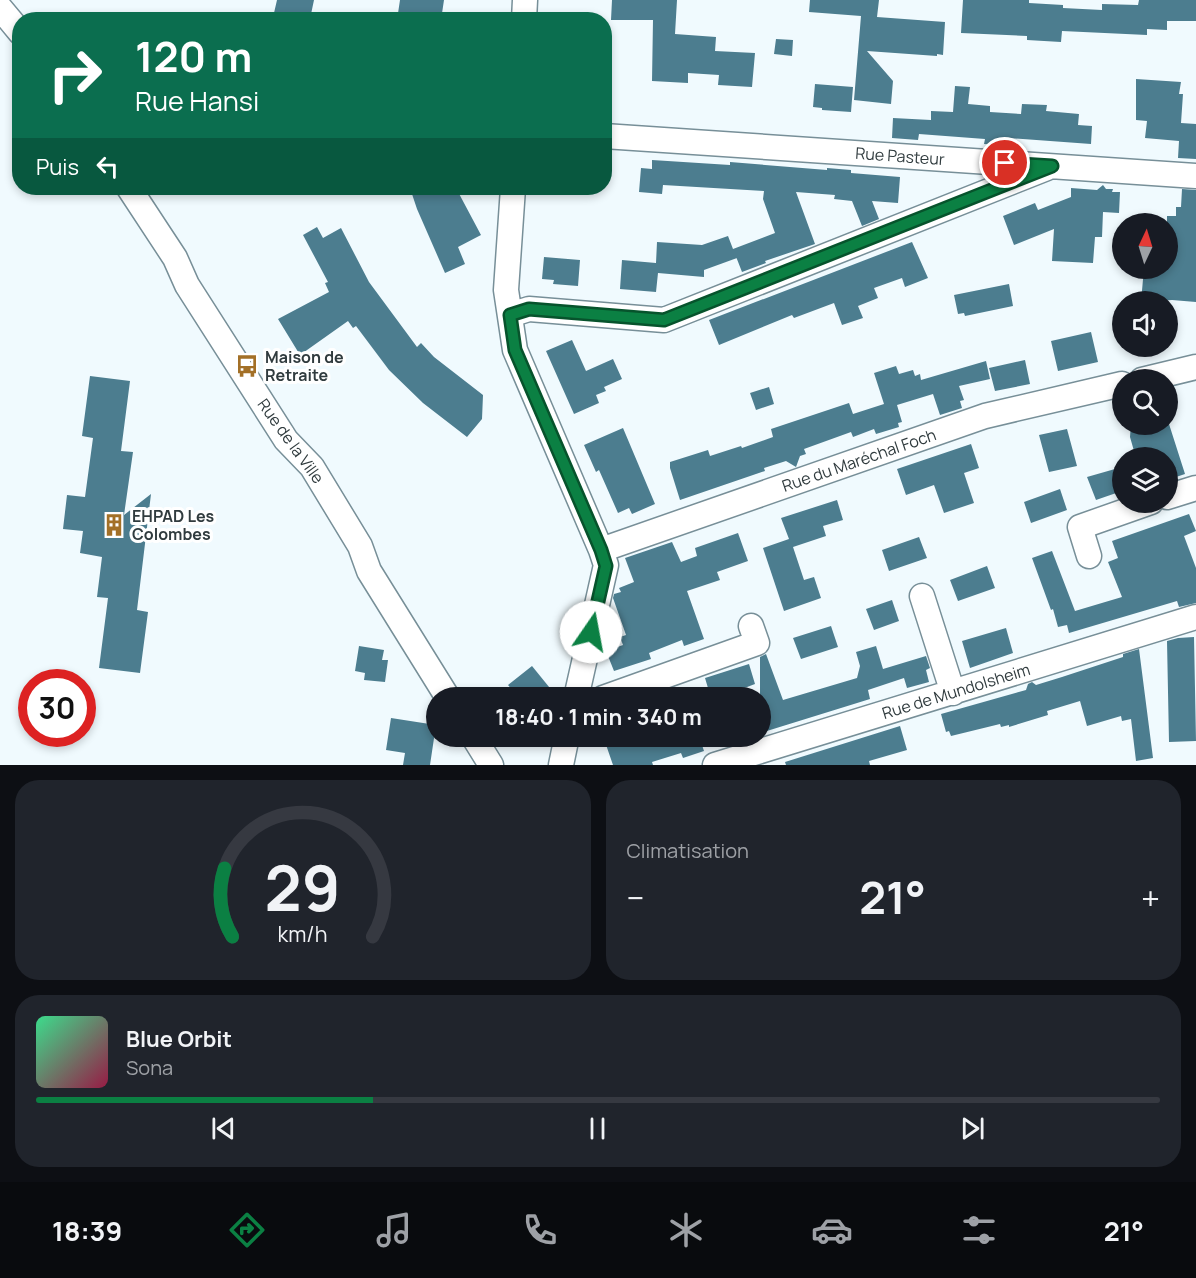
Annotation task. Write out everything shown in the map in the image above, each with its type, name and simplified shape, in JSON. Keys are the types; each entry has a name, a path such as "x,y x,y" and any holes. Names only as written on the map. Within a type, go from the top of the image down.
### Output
{"street":[{"path":"0,8 12,22"},
{"name":"Rue Pasteur","path":"612,137 1196,176"},
{"path":"510,315 529,309 664,320 1052,166"},
{"name":"Rue de la Ville","path":"134,195 175,258 187,285 286,441 312,467 360,546 369,571 441,687"},
{"path":"513,195 506,290 515,350 606,566 578,687"},
{"path":"1178,371 1196,367"},
{"name":"Rue du Maréchal Foch","path":"601,550 985,416 1112,386"},
{"path":"1178,494 1196,488"},
{"path":"1089,556 1080,527 1120,513"},
{"path":"922,596 953,693"},
{"name":"Rue de Mundolsheim","path":"715,765 1196,616"},
{"path":"634,687 757,643 752,626"},
{"path":"480,747 491,765"},
{"path":"561,765 565,747"}],"building":[{"path":"277,0 314,0 311,12 274,12"},
{"path":"400,0 444,0 442,12 398,12"},
{"path":"612,0 677,0 675,34 716,37 715,51 755,53 752,87 718,85 719,75 688,73 688,83 652,81 653,20 612,20"},
{"path":"810,0 879,0 877,17 945,22 943,55 867,51 893,81 891,104 854,100 861,16 809,12"},
{"path":"963,0 1029,0 1029,3 1063,5 1063,8 1102,10 1102,4 1138,5 1139,0 1196,0 1196,21 1167,21 1167,30 1147,29 1147,35 1062,31 1061,42 1027,40 1027,36 961,33"},
{"path":"776,39 793,40 792,56 774,54"},
{"path":"1136,79 1181,82 1179,94 1183,94 1181,123 1196,124 1196,159 1178,158 1179,141 1145,138 1147,121 1136,120"},
{"path":"815,84 853,87 851,112 822,110 822,108 813,107"},
{"path":"955,86 970,87 968,104 990,106 990,112 1021,114 1022,104 1047,105 1046,111 1079,114 1078,125 1092,126 1091,144 1009,138 1009,146 984,144 985,139 919,134 918,140 892,138 893,118 931,120 931,111 953,112"},
{"path":"652,160 730,165 730,162 827,170 827,168 851,170 851,173 900,177 898,203 872,201 879,219 862,226 852,201 834,199 835,195 796,192 815,244 765,261 766,263 742,272 737,258 704,270 704,277 658,273 656,292 620,289 622,260 656,263 657,242 702,245 728,236 733,249 775,233 763,199 764,191 663,185 662,194 639,192 641,168 652,169"},
{"path":"1103,185 1106,189 1113,189 1112,192 1120,192 1119,213 1103,212 1102,237 1095,237 1093,263 1052,261 1054,229 1014,245 1003,216 1035,203 1038,210 1071,197 1071,188 1097,190"},
{"path":"1182,189 1196,190 1196,302 1178,300 1178,291 1142,291 1143,279 1178,279 1178,213 1176,213 1176,207 1181,207"},
{"path":"412,195 460,195 481,235 458,247 465,264 445,273"},
{"path":"317,227 323,238 341,228 369,282 417,347 421,343 434,357 483,395 482,419 467,437 423,403 389,370 356,326 353,328 348,321 300,355 278,319 329,292 325,283 328,282 303,235"},
{"path":"912,242 928,278 905,287 902,278 874,288 878,298 858,306 863,318 842,325 834,303 794,318 792,315 719,345 709,320"},
{"path":"544,257 580,260 578,286 553,284 554,280 542,279"},
{"path":"1009,284 1013,306 965,316 964,313 958,314 954,295"},
{"path":"1091,332 1098,362 1058,371 1051,341"},
{"path":"572,340 586,371 613,359 622,379 604,387 606,391 596,395 599,403 574,414 546,351"},
{"path":"1025,360 1030,384 995,391 989,368"},
{"path":"986,361 990,379 959,386 964,400 960,401 962,408 940,415 933,394 897,405 902,422 898,423 899,427 876,434 874,429 853,437 851,432 804,449 806,454 800,456 796,467 786,461 764,468 765,471 680,500 670,462 708,450 710,456 741,446 742,448 773,437 771,429 849,403 853,414 884,404 874,373 896,366 899,374 913,370 915,376 920,374 921,380"},
{"name":"EHPAD Les Colombes","path":"90,376 130,381 121,451 133,452 124,515 151,494 137,610 148,612 140,673 99,668 108,598 97,597 102,557 80,553 83,531 63,529 67,495 85,497 93,438 82,436"},
{"path":"769,387 774,404 756,410 750,393"},
{"path":"623,428 655,504 632,514 629,508 618,513 599,470 596,472 584,445"},
{"path":"1067,429 1077,466 1049,472 1039,435"},
{"path":"1130,435 1173,435 1176,447 1133,447"},
{"path":"971,444 979,468 964,473 974,503 944,513 934,485 906,495 897,469"},
{"path":"1178,452 1185,474 1178,476"},
{"path":"1112,470 1112,494 1096,500 1087,477"},
{"path":"1060,489 1067,510 1031,523 1024,502"},
{"path":"837,500 843,520 823,526 826,536 793,547 804,580 814,577 821,598 784,611 763,548 789,539 781,518"},
{"path":"1189,514 1196,531 1184,536 1196,568 1196,603 1179,607 1177,601 1069,633 1067,625 1058,627 1032,558 1052,551 1075,611 1122,597 1108,562 1118,558 1112,541"},
{"path":"738,533 748,561 717,572 720,580 687,591 704,639 684,646 682,640 649,653 651,659 614,671 606,651 623,645 620,637 626,635 613,598 614,594 621,592 619,588 634,582 625,558 672,542 681,562 697,556 695,548"},
{"path":"919,537 927,558 889,571 882,550"},
{"path":"987,566 995,588 958,601 950,580"},
{"path":"892,600 899,621 874,630 866,609"},
{"path":"831,626 838,647 801,659 793,638"},
{"path":"1006,628 1013,653 970,668 962,641"},
{"path":"1194,637 1196,741 1169,742 1167,641"},
{"path":"359,646 384,650 382,660 388,660 385,682 364,680 365,673 355,671"},
{"path":"876,646 883,669 926,656 930,668 926,670 929,682 907,688 904,678 868,690 870,699 771,730 771,687 760,687 760,657 766,654 783,700 857,678 860,666 856,652"},
{"path":"1139,649 1153,758 1136,761 1131,719 1122,721 1121,716 1087,726 1080,701 1047,711 1048,715 1009,727 1009,725 1001,727 1000,724 951,736 949,731 946,732 941,714 1026,690 1028,684 1032,682 1036,685 1062,677 1123,657 1123,654"},
{"path":"749,664 755,684 747,687 708,687 705,678"},
{"path":"532,666 549,687 510,687 508,685"},
{"path":"391,718 426,723 426,747 433,747 430,765 403,765 405,753 386,750"},
{"path":"900,726 907,750 869,761 870,765 786,765 785,762"},
{"path":"607,747 703,747 704,751 683,758 681,753 652,762 653,765 613,765"}],"place":[{"name":"Maison de Retraite","path":"247,366"},
{"name":"EHPAD Les Colombes","path":"114,525"}],"route":[{"path":"591,632 606,566 515,350 510,315 529,309 664,320 1052,166 1005,163"}]}
